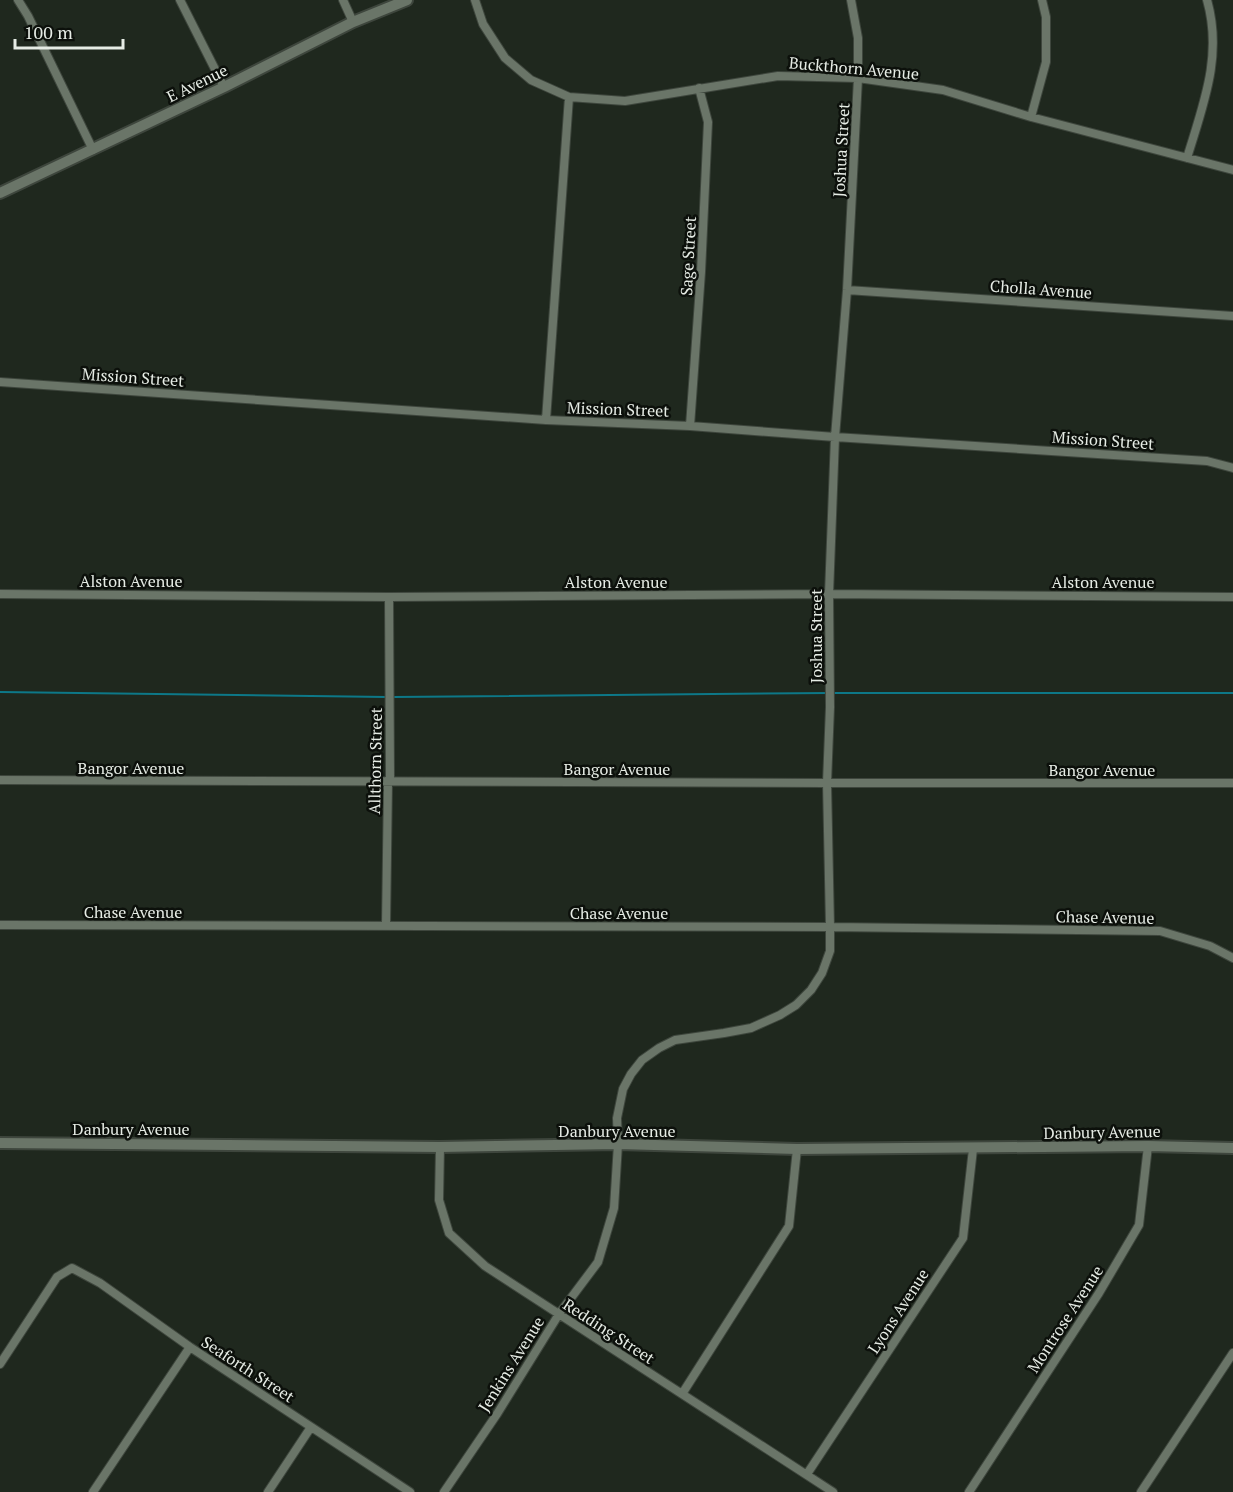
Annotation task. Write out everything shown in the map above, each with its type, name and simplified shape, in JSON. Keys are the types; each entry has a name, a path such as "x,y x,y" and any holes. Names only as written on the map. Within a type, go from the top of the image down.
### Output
{"street":[{"path":"18,0 93,150"},
{"path":"180,0 224,87"},
{"path":"342,0 353,22"},
{"name":"E Avenue","path":"0,193 224,87 353,22 407,0"},
{"name":"Buckthorn Avenue","path":"475,0 483,24 505,58 531,80 569,97 625,101 778,76 858,78 943,90 1031,117 1233,170"},
{"name":"Joshua Street","path":"618,1144 617,1118 623,1089 642,1060 658,1048 675,1040 751,1028 780,1015 796,1005 811,990 822,973 830,951 827,783 830,707 829,594 835,437 847,290 858,78 858,38 851,0"},
{"path":"1031,117 1046,62 1046,17 1042,0"},
{"path":"1187,158 1209,88 1214,47 1211,12 1207,0"},
{"name":"Sage Street","path":"690,426 708,122 699,88"},
{"path":"546,420 569,97"},
{"name":"Cholla Avenue","path":"847,290 1233,316"},
{"name":"Mission Street","path":"0,382 546,420 690,426 1207,460 1233,468"},
{"name":"Alston Avenue","path":"0,594 389,597 829,594 1233,597"},
{"name":"Allthorn Street","path":"386,926 388,782 390,777 389,597"},
{"name":"Bangor Avenue","path":"0,780 1233,783"},
{"name":"Chase Avenue","path":"0,926 830,927 1160,931 1210,946 1233,958"},
{"name":"Danbury Avenue","path":"0,1143 440,1147 618,1144 797,1149 1148,1146 1233,1148"},
{"name":"Jenkins Avenue","path":"444,1492 559,1314 598,1262 614,1208 618,1144"},
{"name":"Montrose Avenue","path":"969,1492 1099,1293 1139,1225 1148,1146"},
{"name":"Redding Street","path":"440,1147 439,1200 449,1233 485,1266 833,1492"},
{"path":"682,1394 789,1226 797,1149"},
{"name":"Lyons Avenue","path":"807,1474 963,1238 973,1149"},
{"name":"Seaforth Street","path":"0,1364 57,1277 72,1268 100,1283 190,1347 410,1492"},
{"path":"93,1492 190,1347"},
{"path":"1141,1492 1233,1353"},
{"path":"268,1492 311,1427"}],"waterway":[{"path":"0,692 387,697"},
{"path":"393,697 830,693 1233,693"}]}
